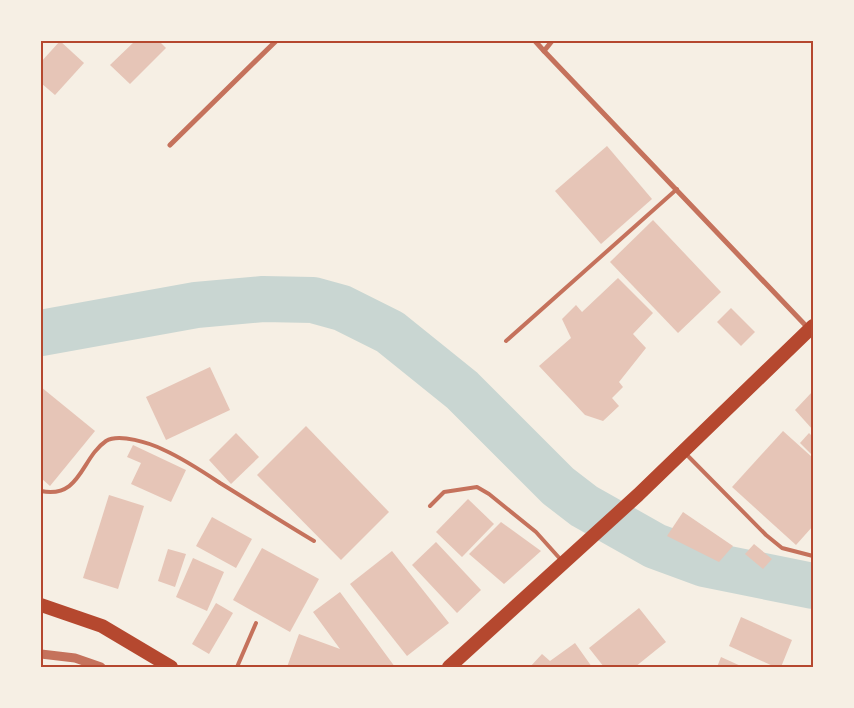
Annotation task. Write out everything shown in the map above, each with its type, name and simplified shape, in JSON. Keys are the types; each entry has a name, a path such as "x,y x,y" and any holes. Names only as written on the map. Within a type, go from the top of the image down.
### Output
{"highway":[{"path":"449,667 638,495 812,330"},
{"path":"41,605 107,628 171,667"}],"street":[{"path":"170,145 276,41"},
{"path":"535,41 812,330"},
{"path":"544,51 552,41"},
{"path":"41,654 75,658 101,667"}],"lane":[{"path":"506,341 677,189"},
{"path":"41,491 62,490 70,486 105,442 114,438 124,437 163,449 314,541"},
{"path":"684,451 766,535 782,548 813,556"},
{"path":"430,506 444,492 477,487 490,494 566,560"},
{"path":"237,667 256,623"}],"building":[{"path":"60,41 84,63 55,95 41,83 41,62"},
{"path":"135,41 159,41 166,48 130,84 110,65"},
{"path":"607,146 652,199 601,244 555,191"},
{"path":"653,220 721,292 678,333 610,262"},
{"path":"618,278 653,313 633,334 646,348 619,382 623,387 612,398 619,406 603,421 585,415 539,366 571,338 562,319 576,305 582,312"},
{"path":"731,308 755,332 741,346 717,322"},
{"path":"210,367 230,410 166,440 146,397"},
{"path":"41,387 95,431 50,486 41,478"},
{"path":"813,391 813,430 795,410"},
{"path":"306,426 389,512 341,560 257,475"},
{"path":"783,431 813,458 813,526 796,545 732,487"},
{"path":"236,433 259,457 231,484 209,460"},
{"path":"809,433 813,437 813,456 800,443"},
{"path":"133,445 186,470 171,502 131,484 141,463 127,457"},
{"path":"109,495 144,506 118,589 83,578"},
{"path":"468,499 494,524 462,557 436,532"},
{"path":"683,512 733,546 719,562 667,536"},
{"path":"212,517 252,539 236,568 196,546"},
{"path":"501,522 541,551 504,584 469,554"},
{"path":"436,542 481,590 457,613 412,565"},
{"path":"754,544 772,559 763,569 745,554"},
{"path":"262,548 319,579 290,632 233,600"},
{"path":"168,549 186,554 175,587 158,581"},
{"path":"392,551 449,623 407,656 350,584"},
{"path":"193,558 224,572 207,611 176,597"},
{"path":"340,592 395,667 287,667 299,634 340,649 313,612"},
{"path":"216,603 233,613 209,654 192,644"},
{"path":"639,608 666,642 635,667 604,667 589,648"},
{"path":"741,617 792,640 781,667 775,667 729,646"},
{"path":"575,643 592,667 530,667 542,654 550,661"},
{"path":"721,657 743,667 717,667"}],"waterway":[{"path":"41,333 196,305 263,299 313,300 342,308 390,332 462,390 558,486 584,506 655,546 704,564 813,586"}]}
